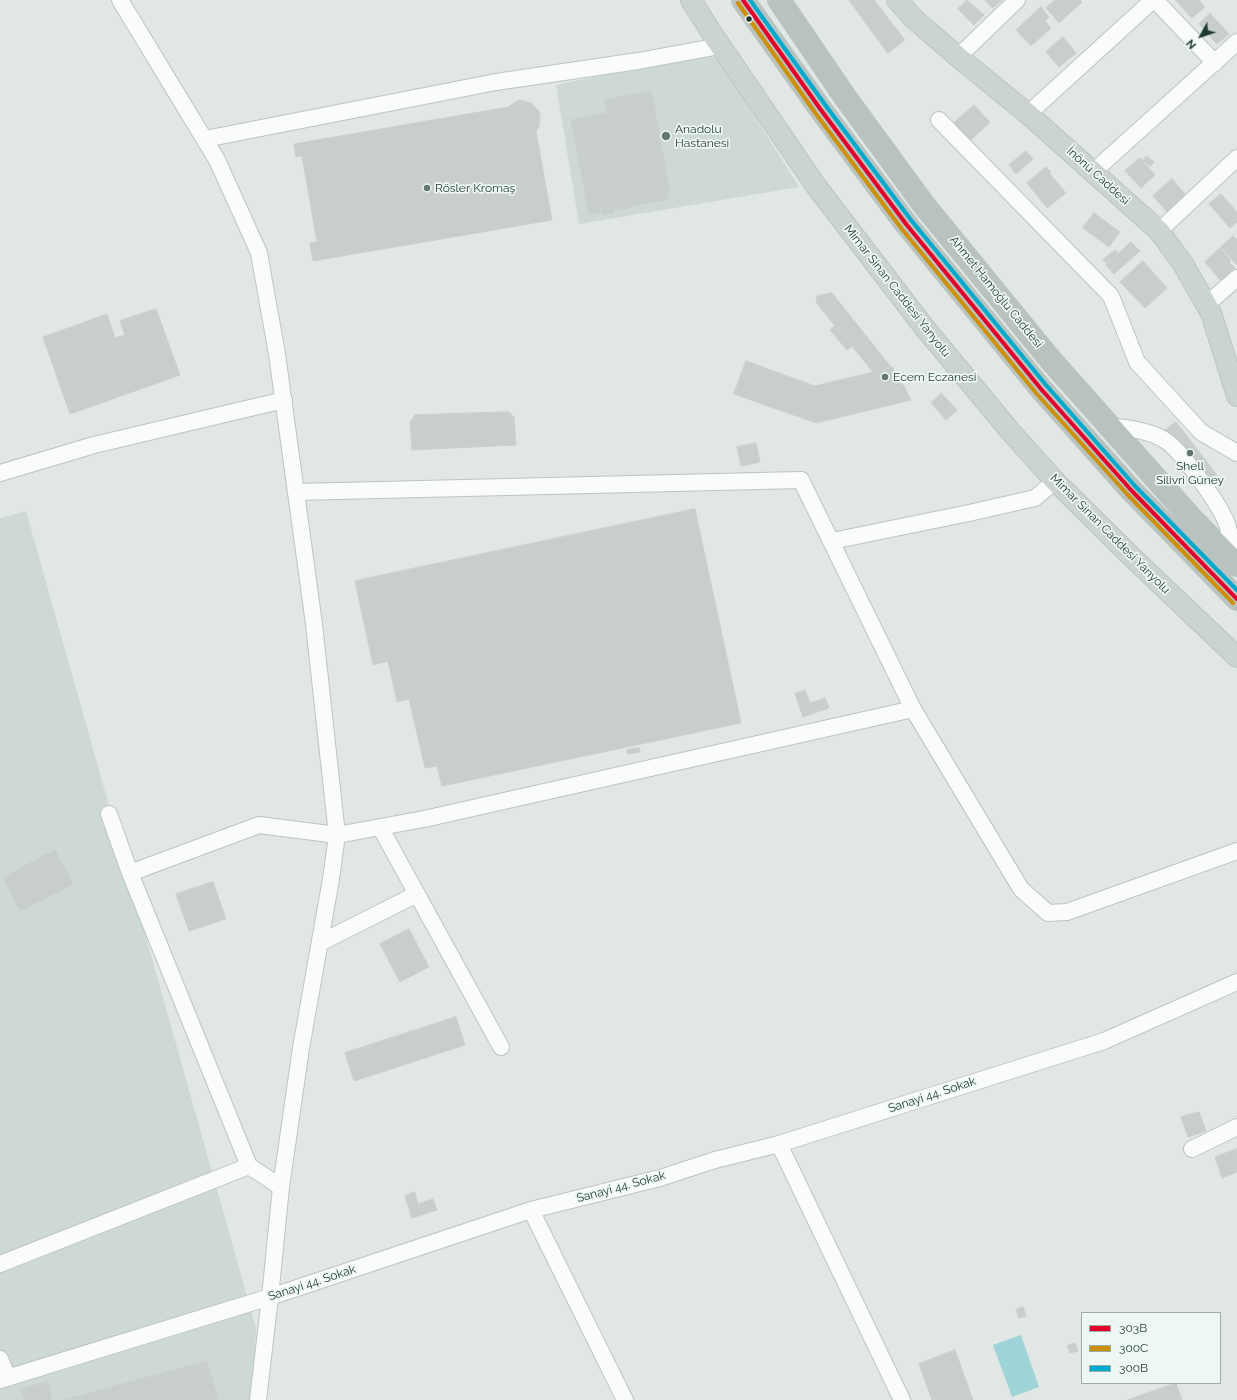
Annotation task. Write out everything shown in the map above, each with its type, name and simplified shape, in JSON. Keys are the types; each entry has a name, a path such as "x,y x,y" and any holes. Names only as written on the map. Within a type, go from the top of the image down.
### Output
{"highway":[{"path":"743,0 821,110 906,224 1031,376 1131,490 1237,599"},
{"name":"Ahmet Hamoğlu Caddesi","path":"779,0 845,97 924,205 1050,358 1191,518 1236,564"}],"main road":[{"name":"Mimar Sinan Caddesi Yanyolu","path":"691,0 720,46 816,186 924,327 1010,431 1055,481 1136,561 1237,657"},
{"name":"İnönü Caddesi","path":"898,0 913,18 1028,114 1159,231 1183,264 1211,313 1230,353 1237,396"}],"street":[{"path":"120,0 217,160 259,253 284,400 314,624 337,835 331,879 301,1048 281,1187 258,1400"},
{"path":"958,57 1017,0"},
{"path":"1028,114 1154,0 1215,63"},
{"path":"1093,172 1237,42"},
{"path":"205,139 496,82 638,61 720,46"},
{"path":"939,120 1111,296 1137,362 1201,432 1237,454"},
{"path":"1159,231 1237,158"},
{"path":"1206,305 1237,278"},
{"path":"0,473 94,445 284,400"},
{"path":"1110,427 1123,427 1142,431 1163,439 1174,448 1215,500 1227,524 1236,564"},
{"path":"296,492 801,480 913,709 1021,888 1048,913 1067,912 1237,852"},
{"path":"832,541 962,515 1035,498 1055,481"},
{"path":"130,873 259,825 337,835 424,819 913,709"},
{"path":"109,814 130,873 248,1166 281,1187"},
{"path":"380,827 501,1047"},
{"path":"320,943 417,894"},
{"name":"Sanayi 44. Sokak","path":"4,1379 270,1297 531,1210 660,1178 715,1160 780,1144 1104,1040 1237,982"},
{"path":"1192,1148 1236,1129"},
{"path":"780,1144 902,1400"},
{"path":"0,1264 248,1166"},
{"path":"531,1210 625,1400"},
{"path":"0,1359 4,1379"}],"shaded area":[{"name":"Anadolu Hastanesi","path":"707,53 721,62 799,187 579,224 556,85"},
{"path":"26,511 256,1328 252,1400 0,1400 0,518"}],"water":[{"path":"1021,1335 1039,1387 1012,1397 993,1345"}],"building":[{"path":"849,0 874,0 905,40 888,53"},
{"path":"967,0 984,15 974,25 958,9"},
{"path":"985,0 1002,0 993,8"},
{"path":"1055,0 1080,0 1082,2 1059,23 1046,8"},
{"path":"1176,0 1199,0 1205,7 1192,18"},
{"path":"1041,7 1049,17 1045,21 1051,28 1031,46 1016,30"},
{"path":"1210,13 1229,34 1217,44 1199,24"},
{"path":"1063,37 1076,53 1059,67 1046,52"},
{"path":"651,91 665,163 618,171 604,100"},
{"name":"Rösler Kromaş","path":"520,100 531,103 539,111 539,127 536,131 552,220 313,261 310,243 317,242 302,156 296,157 294,144 508,107"},
{"path":"974,105 990,122 970,141 954,123"},
{"path":"607,113 618,171 661,163 665,165 670,192 666,193 668,199 618,210 618,208 613,209 614,213 602,215 602,211 589,214 571,120"},
{"path":"1026,151 1033,159 1016,174 1009,165"},
{"path":"1147,156 1154,162 1150,167 1143,160"},
{"path":"1140,158 1155,175 1141,188 1125,171"},
{"path":"1046,167 1051,172 1049,173 1066,193 1047,208 1027,183"},
{"path":"1172,179 1186,195 1167,212 1153,196"},
{"path":"1221,194 1237,212 1237,222 1230,228 1209,204"},
{"path":"1094,213 1120,232 1109,247 1083,228"},
{"path":"1233,236 1237,240 1237,265 1221,247"},
{"path":"1131,242 1140,251 1114,274 1106,265"},
{"path":"1220,248 1231,260 1229,262 1235,268 1221,281 1205,262"},
{"path":"1115,250 1118,253 1106,263 1103,260"},
{"path":"1143,261 1167,288 1145,308 1120,282"},
{"path":"832,293 891,367 873,372 852,346 847,350 830,330 835,326 816,302 817,296"},
{"path":"156,309 180,375 70,414 43,337 107,314 115,338 125,335 120,321"},
{"path":"746,361 815,386 893,367 895,378 904,386 911,400 816,423 734,394"},
{"path":"941,393 957,410 946,420 931,403"},
{"path":"509,412 514,417 516,445 412,450 410,422 415,415"},
{"path":"1176,422 1217,475 1205,484 1163,432"},
{"path":"756,443 760,462 741,466 737,447"},
{"path":"695,509 741,723 442,786 437,766 425,768 409,699 397,702 388,661 373,665 355,581"},
{"path":"805,690 810,703 825,698 829,708 803,717 795,694"},
{"path":"639,748 640,752 628,754 627,750"},
{"path":"55,850 73,884 20,911 3,878"},
{"path":"213,882 226,919 189,931 176,894"},
{"path":"409,929 429,967 400,982 380,944"},
{"path":"456,1017 465,1045 354,1081 345,1053"},
{"path":"1199,1112 1206,1131 1188,1137 1181,1117"},
{"path":"1237,1149 1237,1172 1222,1178 1215,1157"},
{"path":"415,1192 418,1204 433,1199 437,1210 412,1218 405,1196"},
{"path":"1023,1307 1026,1316 1019,1318 1016,1310"},
{"path":"1075,1343 1078,1351 1070,1353 1067,1346"},
{"path":"955,1350 973,1400 932,1400 919,1364"},
{"path":"207,1361 218,1400 64,1400"},
{"path":"48,1381 52,1400 24,1400 21,1390"},
{"path":"1176,1384 1182,1400 1128,1400"}],"transit line":[{"name":"303B","path":"743,0 821,110 906,224 1041,389 1131,490 1237,599"},
{"name":"300B","path":"750,0 826,106 911,220 1046,385 1135,486 1237,590"},
{"name":"300C","path":"738,3 816,114 901,228 1036,393 1127,494 1233,603"}],"place":[{"name":"Anadolu Hastanesi","path":"666,136"},
{"name":"Rösler Kromaş","path":"427,188"},
{"name":"Ecem Eczanesi","path":"885,377"},
{"name":"Shell Silivri Güney","path":"1190,453"}]}
